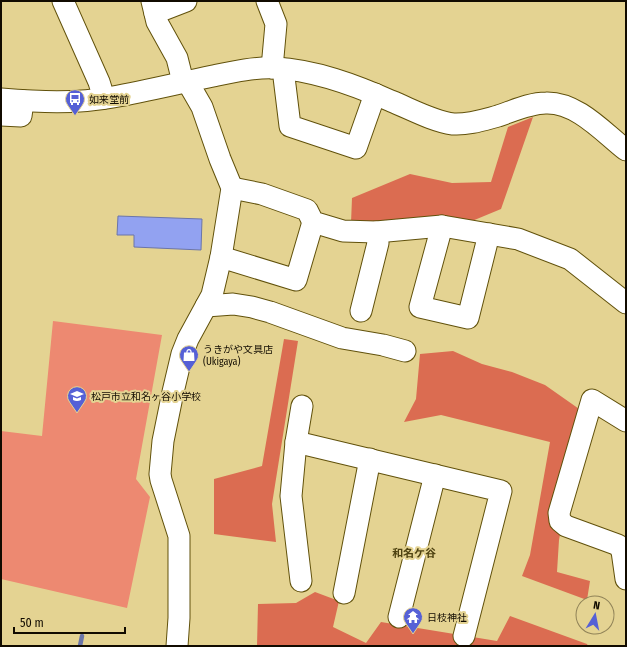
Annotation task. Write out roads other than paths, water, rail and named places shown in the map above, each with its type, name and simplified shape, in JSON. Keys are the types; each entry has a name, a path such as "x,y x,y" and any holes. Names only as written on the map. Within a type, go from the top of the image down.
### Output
{"street":[{"path":"63,1 99,82 104,98"},
{"path":"178,646 180,618 179,536 160,474 168,412 182,354 188,339 212,295 232,188 202,107 185,82 177,58 157,22 154,7 186,1"},
{"path":"267,1 276,24 278,68 290,126 356,148 375,94"},
{"path":"1,99 55,102 104,98 232,72 278,68 307,72 331,78 375,94 434,119 453,124 469,124 532,105 546,103 560,104 573,109 621,139"},
{"path":"1,115 21,116 24,101"},
{"path":"220,257 296,280 313,222 307,210 262,194 232,188"},
{"path":"313,222 343,231 376,232 442,226 518,239 570,259 626,303"},
{"path":"442,226 420,307 468,318 489,234"},
{"path":"361,311 378,243 376,232"},
{"path":"206,306 233,304 252,307 342,338 383,345 405,351"},
{"path":"626,421 592,400 559,513 560,521 566,526 618,545 622,551 626,579"},
{"path":"302,406 296,442 291,496 302,581"},
{"path":"296,442 501,491 464,636"},
{"path":"344,593 370,459"},
{"path":"399,617 435,475"}],"water":[{"path":"118,216 202,219 201,250 134,247 134,235 117,235"}],"waterway":[{"path":"80,646 82,636"}],"place":[{"name":"如来堂前","path":"75,116"},
{"name":"うきがや文具店 (Ukigaya)","path":"189,372"},
{"name":"松戸市立和名ヶ谷小学校","path":"77,413"},
{"name":"日枝神社","path":"413,634"}],"district":[{"name":"和名ケ谷","path":"414,553"}]}
